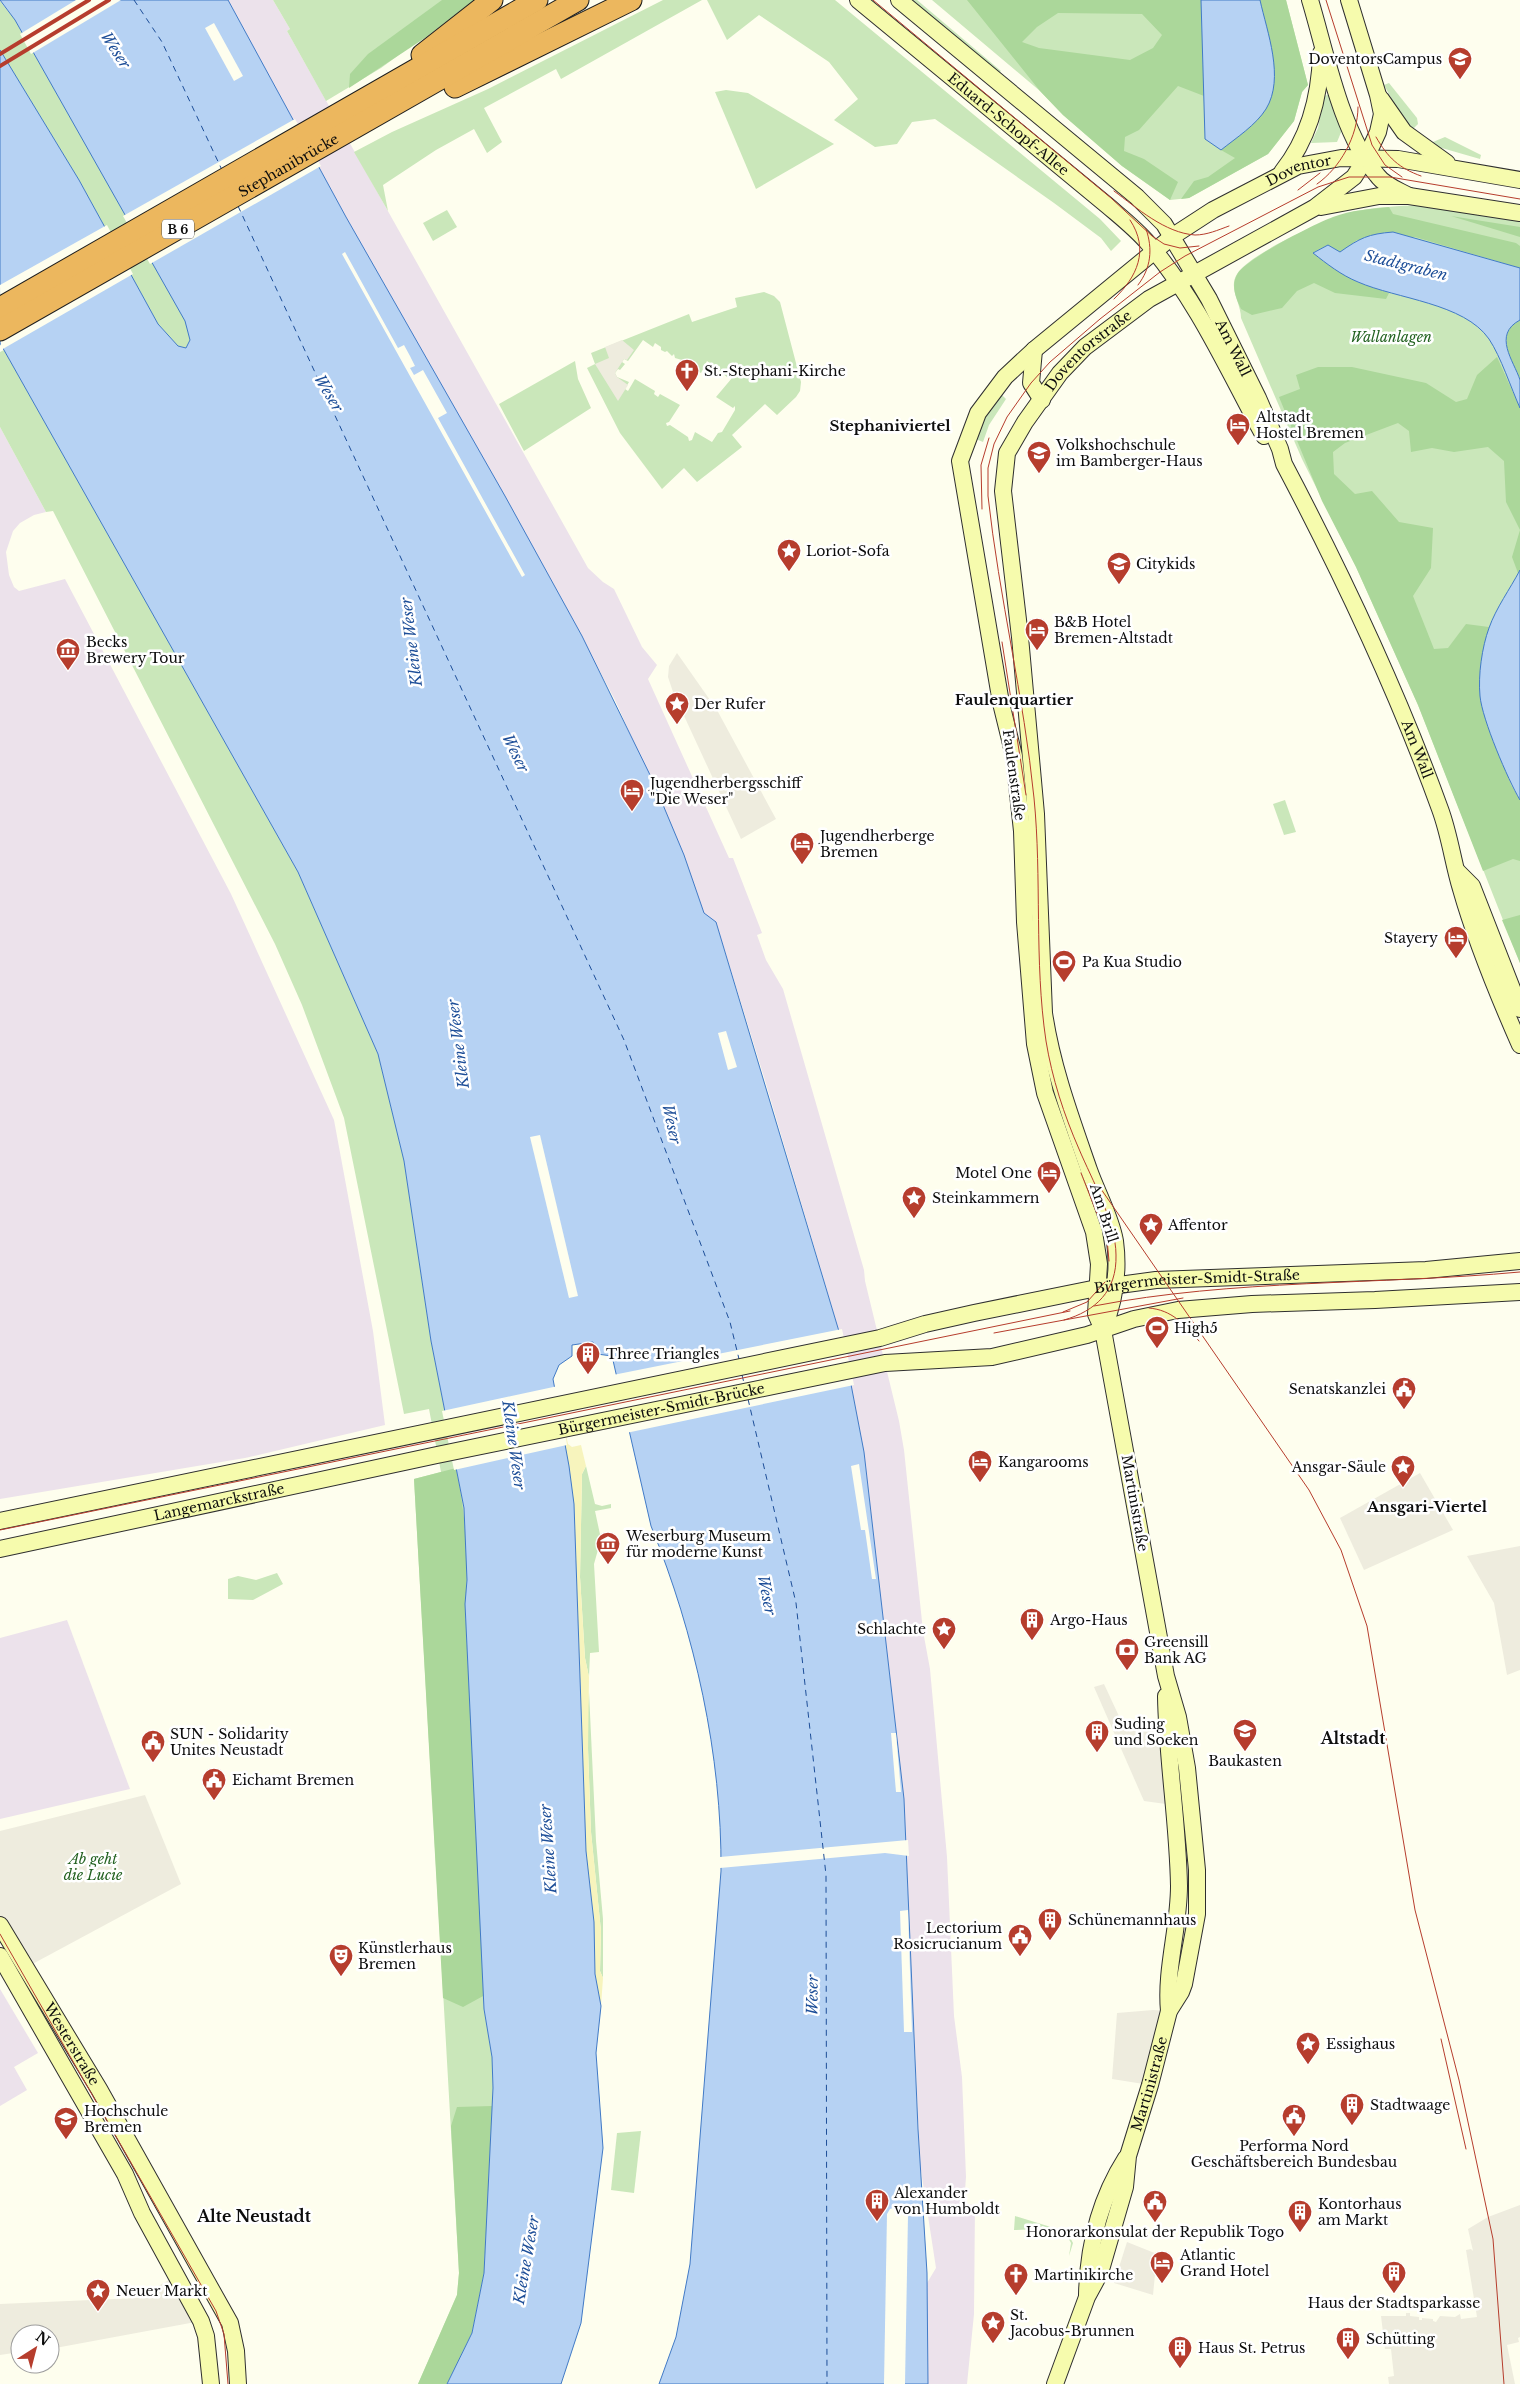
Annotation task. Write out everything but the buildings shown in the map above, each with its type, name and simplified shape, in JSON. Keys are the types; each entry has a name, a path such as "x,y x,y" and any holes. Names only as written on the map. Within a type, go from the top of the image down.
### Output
{"highway":[{"path":"385,88 434,45 492,0"},
{"name":"Stephanibrücke","path":"0,330 351,119 385,88 537,0"},
{"name":"Stephanibrücke","path":"0,308 351,119 578,0"},
{"path":"351,119 383,125 631,0"}],"main road":[{"name":"Eduard-Schopf-Allee","path":"858,0 1108,206 1136,230 1155,251"},
{"name":"Eduard-Schopf-Allee","path":"899,0 1137,198 1160,218 1173,236"},
{"path":"1310,0 1335,88 1353,135 1377,176 1409,196 1520,213"},
{"path":"1349,0 1382,114 1378,132 1366,158"},
{"path":"1281,174 1301,144 1313,114 1321,66 1321,38"},
{"path":"1378,96 1404,132 1454,168"},
{"name":"Doventor","path":"1173,236 1207,214 1298,166 1341,158 1366,158"},
{"path":"1366,158 1416,160 1520,180"},
{"name":"Doventor","path":"1195,274 1314,208 1354,176 1366,158"},
{"name":"Doventor","path":"1314,208 1379,196 1409,196"},
{"path":"1042,400 1031,383 1034,350 1173,236"},
{"name":"Am Wall","path":"1173,236 1195,274 1251,383 1280,449 1284,464 1339,572 1401,710 1450,838 1456,871 1472,925 1520,1045"},
{"name":"Am Wall","path":"1155,251 1178,283 1272,451 1284,464"},
{"name":"Doventorstraße","path":"1007,453 1060,373 1085,347 1149,299 1195,274"},
{"name":"Faulenstraße","path":"1034,350 989,395 978,413 960,461 1001,703 1014,756 1022,831 1025,922 1042,1044"},
{"name":"Faulenstraße","path":"1007,453 1003,473 1003,498 1020,636 1036,815 1042,1044"},
{"path":"1456,871 1472,886 1520,1009"},
{"name":"Am Brill","path":"1042,1044 1115,1239 1115,1286 1111,1311 1103,1330"},
{"name":"Am Brill","path":"1042,1044 1045,1093 1094,1232 1099,1264 1096,1314 1103,1330"},
{"name":"Bürgermeister-Smidt-Straße","path":"880,1338 925,1324 1097,1288 1164,1279 1426,1270 1520,1261"},
{"name":"Bürgermeister-Smidt-Straße","path":"885,1363 992,1357 1103,1330 1134,1319 1180,1309 1520,1292"},
{"name":"Martinistraße","path":"1055,2384 1087,2298 1100,2273 1125,2187 1128,2156 1150,2085 1169,2011 1166,1988 1178,1914 1179,1884 1167,1730 1166,1676 1103,1330"},
{"name":"Bürgermeister-Smidt-Brücke","path":"432,1430 880,1338"},
{"name":"Bürgermeister-Smidt-Brücke","path":"437,1455 885,1363"},
{"name":"Langemarckstraße","path":"0,1521 432,1430"},
{"name":"Langemarckstraße","path":"0,1548 437,1455"},
{"name":"Westerstraße","path":"0,1925 99,2088 230,2323 234,2335 238,2384"},
{"name":"Westerstraße","path":"0,1956 124,2174 142,2213 201,2321 206,2336 210,2384"},
{"path":"1048,2384 1065,2360"},
{"path":"1065,2360 1065,2384"}],"shaded area":[{"path":"228,0 273,0 290,29 287,31 588,568 614,589 642,647 657,665 648,679 729,858 733,858 762,933 757,935 766,960 783,989 864,1270 904,1450 923,1631 930,1669 947,1857 954,2016 962,2077 966,2177 964,2204 975,2205 974,2314 967,2384 928,2384 927,2283 936,2268 920,2164 904,1799 864,1452 844,1348 716,922 704,914 684,855 615,700 553,583 346,217"},
{"path":"622,340 634,350 627,360 624,359 615,373 617,377 628,385 618,401 595,364 609,358 605,347"},
{"path":"0,427 46,512 34,515 20,523 13,531 6,552 9,575 14,587 19,591 65,579 231,894 334,1120 373,1331 385,1425 245,1458 0,1499"},
{"path":"677,653 717,710 776,819 741,839 673,692 668,677 669,666"},
{"path":"1420,1473 1453,1530 1364,1570 1340,1518"},
{"path":"1520,1546 1520,1670 1507,1675 1494,1603 1467,1556"},
{"path":"67,1620 130,1789 0,1819 0,1638"},
{"path":"1104,1684 1124,1727 1166,1721 1173,1805 1144,1801 1094,1687"},
{"path":"145,1795 181,1884 25,1968 0,1925 0,1831"},
{"path":"0,1989 38,2053 14,2067 27,2090 0,2106"},
{"path":"1153,2010 1169,2011 1150,2085 1112,2079 1117,2013"},
{"path":"1520,2205 1520,2337 1518,2338 1519,2342 1507,2345 1515,2384 1389,2384 1388,2377 1394,2376 1391,2349 1385,2349 1381,2316 1406,2316 1406,2313 1410,2313 1410,2316 1419,2317 1419,2320 1422,2320 1422,2318 1433,2319 1436,2322 1440,2316 1455,2317 1460,2314 1461,2319 1477,2317 1466,2250 1471,2249 1473,2251 1468,2229 1488,2217"},
{"path":"1127,2242 1157,2254 1153,2295 1114,2283"},
{"name":"Neuer Markt","path":"176,2276 201,2321 60,2347 60,2324 10,2324 10,2354 0,2355 0,2304 137,2298"}],"green space":[{"path":"273,0 474,0 381,68 326,101 287,31 290,29"},
{"path":"442,0 474,0 425,38 349,88 350,74 368,54"},
{"path":"663,0 702,0 561,79 556,69 484,108 502,142 487,153 474,129 436,150 383,185 388,211 354,152 392,132 488,89"},
{"path":"707,0 835,0 1100,219 1121,241 1111,251 1101,238 935,119 912,122 897,144 875,147 834,120 858,99 829,62 759,15 727,40"},
{"path":"910,0 917,0 1001,71 998,74"},
{"path":"932,0 1286,0 1308,85 1302,92 1294,121 1268,154 1189,198 1170,200 1122,166 1063,115 1040,91"},
{"path":"967,0 1201,0 1204,96 1178,86 1139,130 1125,137 1124,151 1144,159 1178,182 1170,200 1122,166 1063,115 1040,91","holes":["1058,13 1142,14 1162,35 1153,48 1130,60 1039,48 1022,42 1037,27"]},
{"path":"1260,0 1286,0 1308,85 1302,92 1294,121 1268,154 1189,198 1181,199 1194,181 1208,177 1235,158 1221,150 1246,129 1267,33"},
{"path":"0,1 15,20 186,321 190,340 186,348 178,346 158,324 79,180 0,50"},
{"path":"1389,83 1417,118 1418,124 1410,132 1384,85"},
{"path":"726,90 748,93 834,144 756,189 715,92"},
{"path":"1331,94 1342,130 1337,142 1311,143 1318,128 1324,96"},
{"path":"1445,137 1481,155 1480,159 1428,144"},
{"name":"Wallanlagen","path":"1421,205 1520,218 1520,963 1418,705 1356,567 1302,459 1241,318 1234,290 1237,274 1245,265 1274,246 1311,228 1356,211"},
{"path":"1389,207 1393,214 1516,243 1520,246 1520,268 1415,237 1357,240 1340,253 1328,245 1314,252 1357,282 1389,293 1386,299 1335,293 1314,283 1297,291 1282,308 1252,315 1241,309 1236,296 1234,282 1238,273 1254,259 1297,234 1333,217 1354,211"},
{"path":"447,210 457,227 433,241 423,223"},
{"path":"1451,216 1520,227 1520,237"},
{"path":"764,292 774,296 780,302 801,382 800,391 777,415 765,404 732,435 742,447 697,482 684,468 662,489 620,433 587,368 595,364 591,353 689,314 692,322 737,307 735,298","holes":["643,340 653,347 655,343 661,347 661,350 667,351 672,356 674,354 675,358 682,360 681,362 690,363 689,366 696,368 695,370 701,373 707,361 727,377 732,378 716,397 733,408 735,406 735,410 722,432 718,433 712,442 695,432 692,440 689,441 688,437 670,425 667,426 666,423 669,422 680,405 660,394 658,397 654,394 655,391 635,379 628,391 625,389 629,382 617,377 615,373 625,364 622,362 624,359 628,361"]},
{"path":"1520,320 1520,382 1507,349 1506,340 1512,326"},
{"path":"4,350 298,872 378,1054 404,1161 431,1341 464,1508 467,1580 465,1604 484,2009 492,2057 493,2088 487,2230 447,2384 418,2384 457,2295 459,2273 414,1479 441,1472 429,1409 404,1414 344,1118 302,1005 275,944 53,511 46,512 0,427 0,352"},
{"path":"1497,357 1520,408 1520,530 1506,502 1504,461 1488,447 1454,452 1432,448 1411,452 1409,431 1398,423 1345,443 1333,452 1334,474 1355,494 1372,491 1399,522 1433,528 1431,568 1413,596 1434,649 1448,648 1466,624 1489,627 1482,663 1480,697 1511,785 1520,800 1520,861 1513,859 1483,871 1418,705 1356,567 1322,501 1279,397 1300,389 1296,375 1318,367 1352,367 1426,383 1456,402 1467,399 1477,375"},
{"path":"575,361 578,379 591,408 524,451 499,404"},
{"path":"1000,393 1006,399 989,425 983,442 976,439 988,411"},
{"path":"1520,530 1520,570 1518,573 1512,557"},
{"path":"1285,800 1296,832 1284,835 1273,804"},
{"path":"1520,915 1520,963 1502,920"},
{"path":"586,1466 595,1504 602,1506 611,1504 611,1508 595,1511 601,1539 594,1564 599,1652 590,1653 589,1677 585,1658 580,1577 582,1474"},
{"path":"456,1468 462,1502 467,1553 465,1604 485,1995 463,2007 443,1998 414,1479"},
{"path":"277,1573 283,1584 253,1600 228,1599 228,1579 238,1576 256,1580"},
{"path":"589,1692 596,1841 603,1919 603,1978 600,1971 601,1931 591,1832 587,1720"},
{"path":"492,2106 484,2273 472,2333 447,2384 418,2384 457,2295 459,2273 451,2126 457,2107"},
{"path":"641,2131 634,2193 611,2190 617,2133"},
{"path":"1015,2216 1067,2232 1073,2243 1069,2256 1071,2243 1066,2234 1042,2226 1040,2229 1014,2230"}],"sand":[{"path":"555,1387 568,1444 572,1447 581,1445 586,1466 582,1474 580,1577 585,1658 589,1677 588,1750 591,1832 601,1931 600,1971 603,1978 601,2006 595,1974 594,1922 586,1852 574,1504"}],"water":[{"path":"0,0 228,0 346,217 505,496 582,636 653,781 684,855 704,913 716,922 844,1348 864,1452 904,1799 918,2129 927,2273 928,2384 659,2384 676,2337 690,2264 721,1871 720,1827 711,1739 693,1652 667,1567 651,1526 612,1356 597,1354 593,1342 572,1345 572,1356 559,1365 553,1379 574,1504 586,1851 594,1922 595,1974 601,2006 596,2053 603,2148 581,2323 561,2384 447,2384 472,2333 484,2273 493,2088 492,2057 484,2009 465,1604 467,1580 464,1508 431,1341 404,1161 378,1054 298,872 0,343 0,50 79,180 158,324 178,346 186,348 190,340 185,321 15,20"},
{"path":"1201,0 1260,0 1273,55 1274,83 1266,109 1251,126 1221,150 1205,139"},
{"name":"Stadtgraben","path":"1393,232 1520,268 1520,320 1507,333 1506,341 1510,357 1520,380 1520,408 1502,363 1489,339 1478,327 1463,317 1429,303 1358,282 1340,273 1313,253 1328,245 1340,252 1353,243 1365,238"},
{"path":"1520,570 1520,800 1485,719 1480,696 1480,679 1484,644 1489,628 1499,606"}],"pier":[{"path":"76,0 121,0 31,54 20,34"},
{"path":"214,23 243,76 234,81 205,28"},
{"path":"295,119 321,166 150,264 123,216"},
{"path":"107,225 133,274 1,350 0,285"},
{"path":"345,252 398,348 404,345 415,366 410,368 414,375 423,370 447,413 438,418 525,575 522,577 342,254"},
{"path":"726,1031 737,1067 728,1070 718,1033"},
{"path":"540,1135 578,1296 569,1298 530,1137"},
{"path":"842,1329 854,1385 626,1433 613,1375"},
{"path":"558,1386 567,1445 454,1470 442,1411"},
{"path":"859,1464 876,1579 872,1579 865,1530 861,1530 851,1466"},
{"path":"891,1733 896,1733 901,1792 896,1792"},
{"path":"908,1840 909,1856 885,1853 720,1868 720,1857"},
{"path":"908,1910 912,2032 904,2032 900,1911"},
{"path":"898,2206 904,2208 908,2215 905,2384 884,2384 887,2214 890,2209"}],"ferry route":[{"path":"134,0 162,42 222,170"},
{"path":"238,206 624,1040 730,1322 739,1359"},
{"path":"742,1375 744,1383"},
{"path":"748,1399 796,1603 826,1875 827,2384"}],"tram line":[{"path":"873,0 1111,198 1152,236 1164,244 1180,248 1199,246"},
{"path":"1326,0 1372,145 1385,165 1402,177"},
{"path":"1317,184 1333,169 1346,150 1355,129 1358,107"},
{"path":"1376,137 1385,151 1400,166 1421,176"},
{"path":"1298,190 1320,173"},
{"path":"1064,1320 1095,1305 1108,1289 1113,1279 1115,1268 1115,1242 1108,1215 1059,1096 1046,1041 1040,981 1038,858 1030,760 998,572 988,496 988,468 994,444 1007,417 1031,383 1050,362 1100,319 1160,272 1185,256 1318,187 1349,177 1390,177 1520,199"},
{"path":"1114,191 1152,219 1173,230 1195,235 1229,226"},
{"path":"1114,299 1129,282 1138,262 1139,242 1130,220"},
{"path":"1138,285 1146,272 1150,258 1150,244 1146,229"},
{"path":"982,509 981,465 989,438"},
{"path":"1002,642 1026,795"},
{"path":"1081,1173 1107,1239 1109,1261"},
{"path":"1101,1189 1309,1490 1341,1550 1367,1626 1415,1910 1459,2080 1493,2239 1504,2384"},
{"path":"1094,1306 1200,1291 1520,1272"},
{"path":"1063,1312 1087,1302 1105,1282"},
{"path":"994,1333 1183,1298"},
{"path":"1149,1308 1171,1315 1183,1324 1199,1341"},
{"path":"0,1530 1070,1311"},
{"path":"0,1934 216,2311 224,2334 228,2384"},
{"path":"1441,2039 1466,2149"}],"railway":[{"path":"0,54 89,0"},
{"path":"0,66 109,0"}],"place":[{"name":"DoventorsCampus","path":"1460,80"},
{"name":"St.-Stephani-Kirche","path":"687,392"},
{"name":"Altstadt Hostel Bremen","path":"1238,446"},
{"name":"Volkshochschule im Bamberger-Haus","path":"1039,474"},
{"name":"Loriot-Sofa","path":"789,572"},
{"name":"Citykids","path":"1119,585"},
{"name":"B&B Hotel Bremen-Altstadt","path":"1037,651"},
{"name":"Becks Brewery Tour","path":"68,671"},
{"name":"Der Rufer","path":"677,725"},
{"name":"Jugendherbergsschiff \"Die Weser\"","path":"632,812"},
{"name":"Jugendherberge Bremen","path":"802,865"},
{"name":"Stayery","path":"1456,959"},
{"name":"Pa Kua Studio","path":"1064,983"},
{"name":"Motel One","path":"1049,1194"},
{"name":"Steinkammern","path":"914,1219"},
{"name":"Affentor","path":"1151,1246"},
{"name":"High5","path":"1157,1349"},
{"name":"Three Triangles","path":"588,1375"},
{"name":"Senatskanzlei","path":"1404,1410"},
{"name":"Kangarooms","path":"980,1483"},
{"name":"Ansgar-Säule","path":"1403,1488"},
{"name":"Weserburg Museum für moderne Kunst","path":"608,1565"},
{"name":"Argo-Haus","path":"1032,1641"},
{"name":"Schlachte","path":"944,1650"},
{"name":"Greensill Bank AG","path":"1127,1671"},
{"name":"Baukasten","path":"1245,1752"},
{"name":"Suding und Soeken","path":"1097,1753"},
{"name":"SUN - Solidarity Unites Neustadt","path":"153,1763"},
{"name":"Eichamt Bremen","path":"214,1801"},
{"name":"Schünemannhaus","path":"1050,1941"},
{"name":"Lectorium Rosicrucianum","path":"1020,1957"},
{"name":"Künstlerhaus Bremen","path":"341,1977"},
{"name":"Essighaus","path":"1308,2065"},
{"name":"Stadtwaage","path":"1352,2126"},
{"name":"Performa Nord Geschäftsbereich Bundesbau","path":"1294,2137"},
{"name":"Hochschule Bremen","path":"66,2140"},
{"name":"Alexander von Humboldt","path":"877,2222"},
{"name":"Honorarkonsulat der Republik Togo","path":"1155,2223"},
{"name":"Kontorhaus am Markt","path":"1300,2233"},
{"name":"Atlantic Grand Hotel","path":"1162,2284"},
{"name":"Haus der Stadtsparkasse","path":"1394,2294"},
{"name":"Martinikirche","path":"1016,2296"},
{"name":"Neuer Markt","path":"98,2312"},
{"name":"St. Jacobus-Brunnen","path":"993,2344"},
{"name":"Schütting","path":"1348,2360"},
{"name":"Haus St. Petrus","path":"1180,2369"}],"district":[{"name":"Stephaniviertel","path":"890,425"},
{"name":"Faulenquartier","path":"1014,699"},
{"name":"Ansgari-Viertel","path":"1427,1506"},
{"name":"Altstadt","path":"1353,1738"},
{"name":"Alte Neustadt","path":"254,2216"}],"water label":[{"name":"Weser","path":"116,50"},
{"name":"Weser","path":"329,393"},
{"name":"Kleine Weser","path":"411,642"},
{"name":"Weser","path":"516,753"},
{"name":"Kleine Weser","path":"458,1044"},
{"name":"Weser","path":"672,1124"},
{"name":"Kleine Weser","path":"514,1445"},
{"name":"Weser","path":"767,1595"},
{"name":"Kleine Weser","path":"548,1849"},
{"name":"Weser","path":"812,1995"},
{"name":"Kleine Weser","path":"526,2260"}],"park label":[{"name":"Ab geht die Lucie","path":"93,1868"}]}
